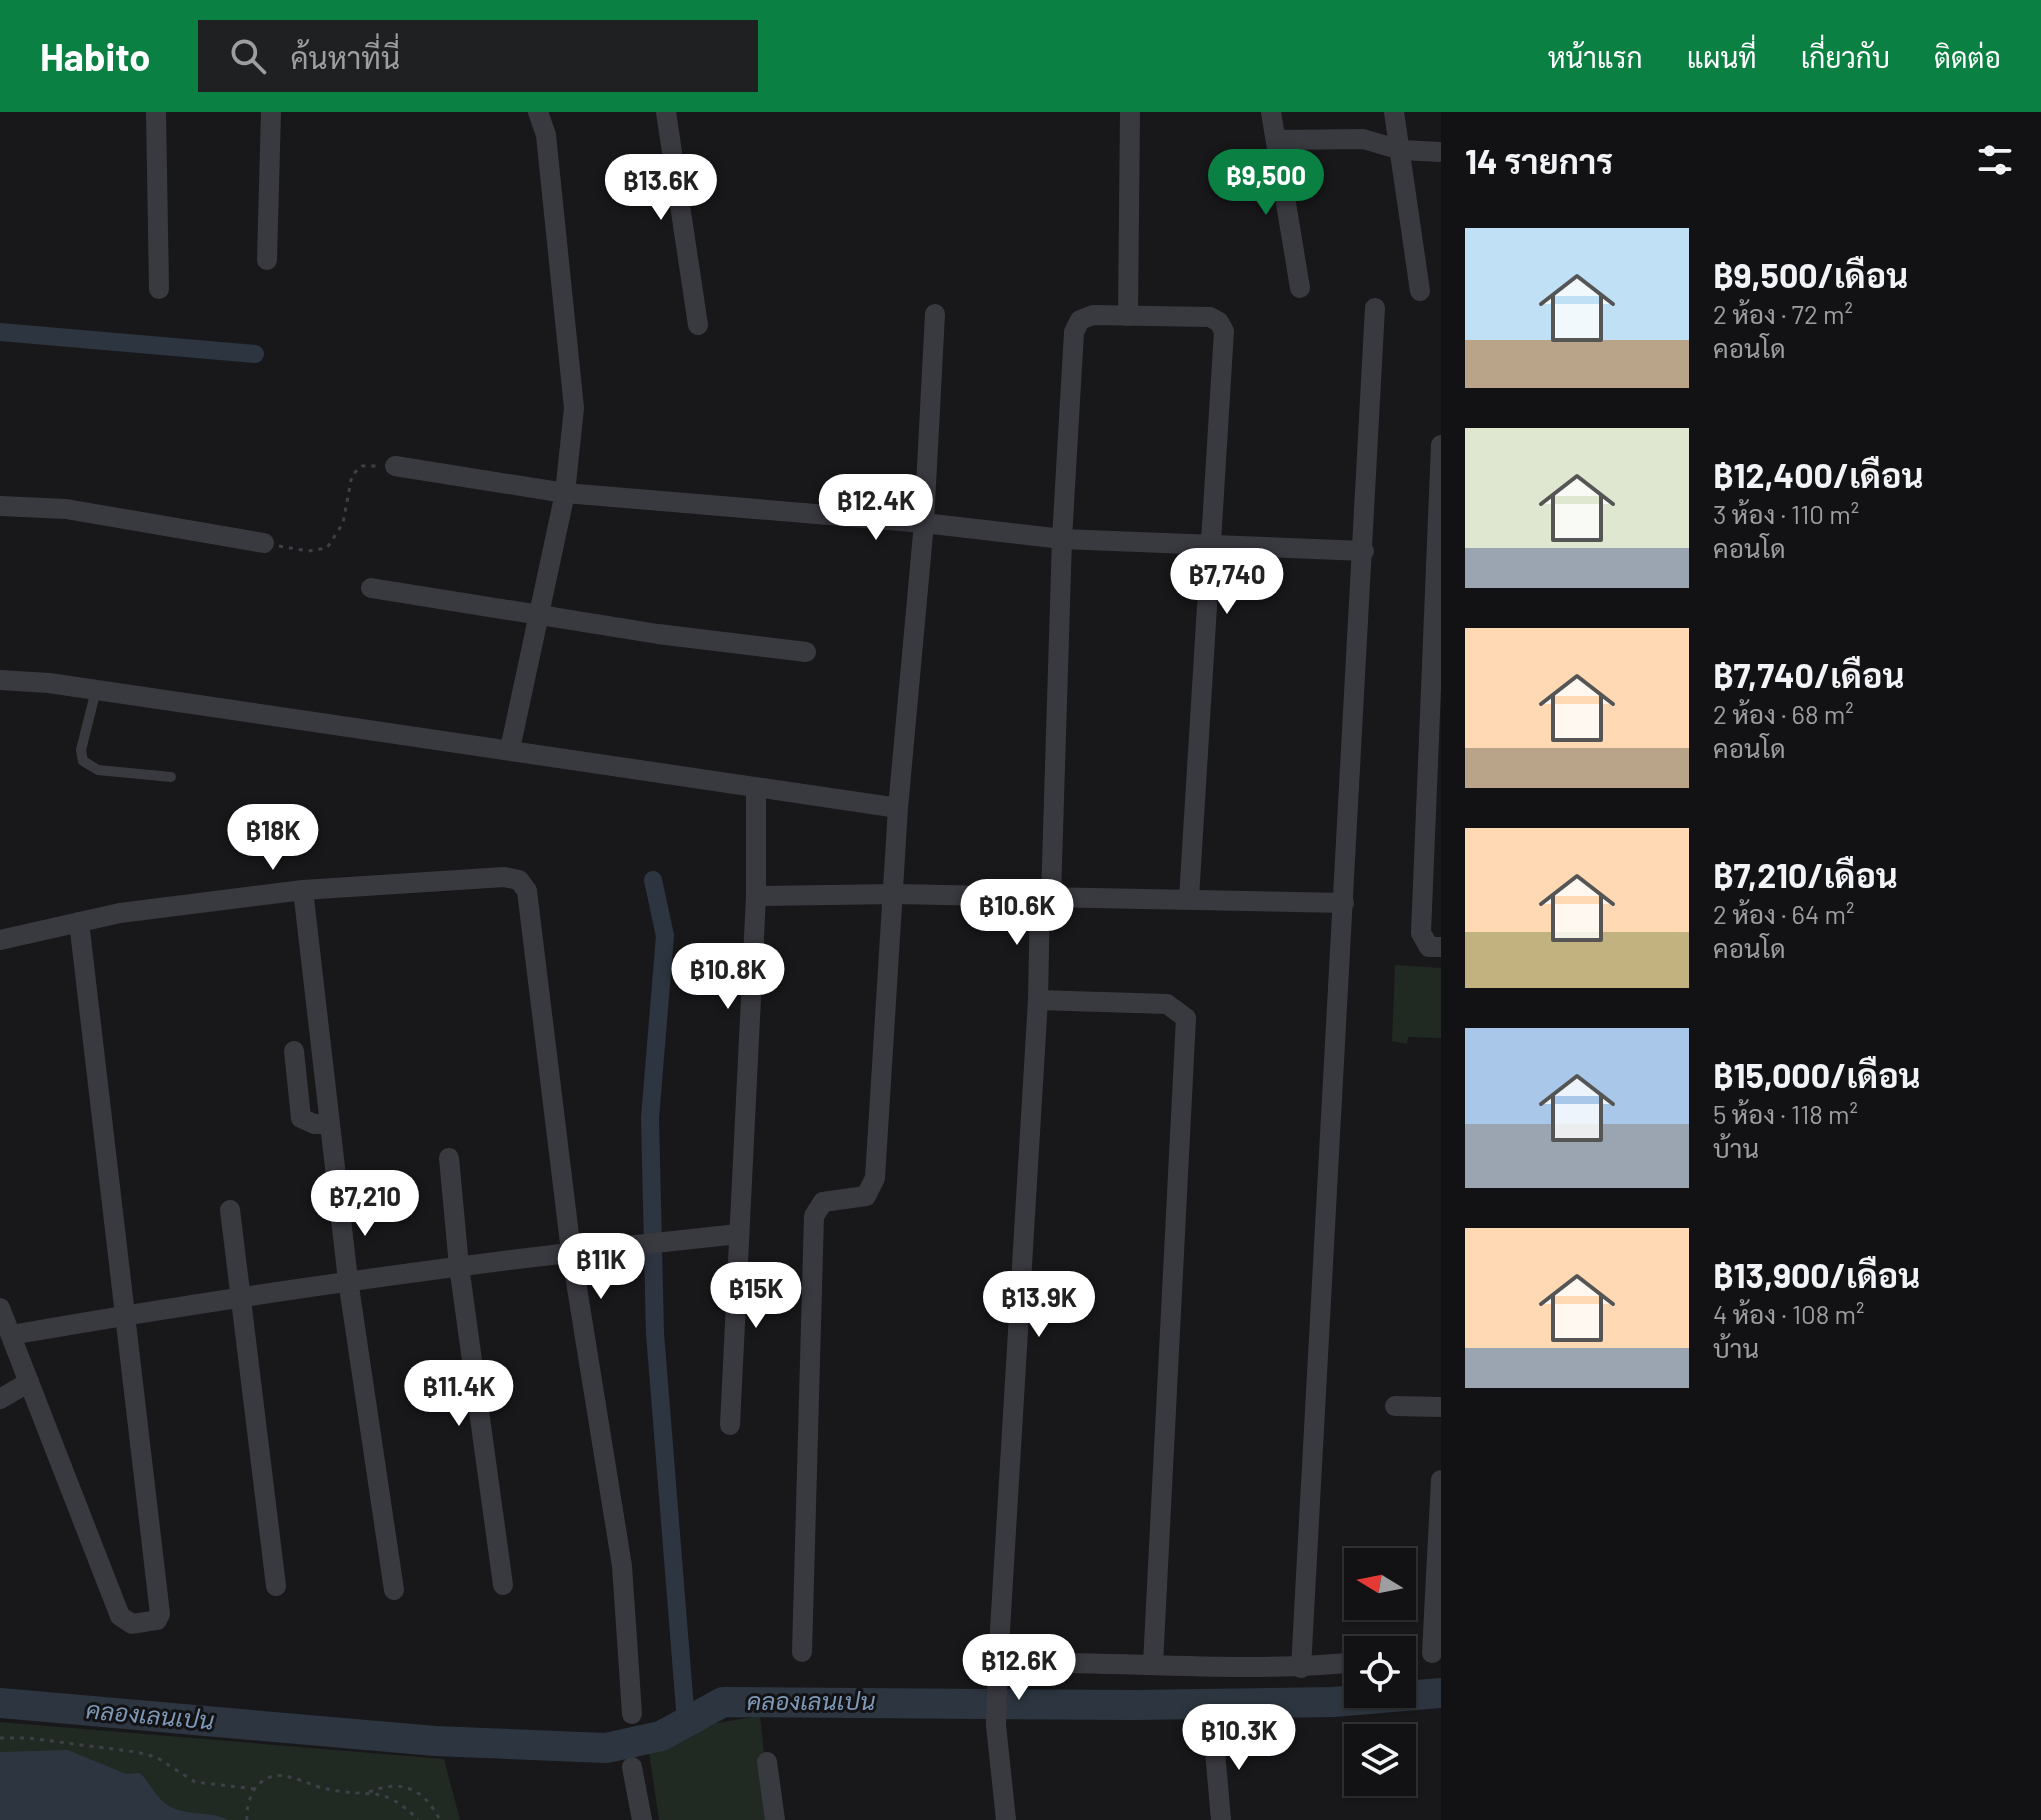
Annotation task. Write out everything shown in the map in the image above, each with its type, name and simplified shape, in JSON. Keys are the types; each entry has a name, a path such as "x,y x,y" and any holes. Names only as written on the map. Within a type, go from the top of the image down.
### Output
{"street":[{"path":"156,112 159,289"},
{"path":"267,260 271,112"},
{"path":"510,749 565,493 574,408 546,135 538,112"},
{"path":"666,112 698,325"},
{"path":"1128,316 1130,112"},
{"path":"1271,112 1300,288"},
{"path":"1394,112 1420,291"},
{"path":"1276,140 1363,139 1401,150 1441,152"},
{"path":"1301,1668 1375,308"},
{"path":"802,1652 814,1216 823,1202 866,1196 873,1189 896,894 898,808 924,523 935,314"},
{"path":"1006,1820 996,1725 998,1670 1046,897 1062,539 1074,332 1080,320 1093,315 1210,317 1219,322 1224,331 1189,898"},
{"path":"1441,445 1437,667 1421,933 1429,947 1441,947"},
{"path":"395,466 565,493 924,523 1062,539 1209,542 1364,551"},
{"path":"0,506 66,509 264,543"},
{"path":"371,588 538,616 806,652"},
{"path":"0,680 96,690 510,749 756,789 898,808"},
{"path":"730,1425 756,896 756,789"},
{"path":"0,940 120,913 303,890 504,877 519,880 527,891 571,1251 622,1566 632,1714"},
{"path":"303,890 348,1280 394,1590"},
{"path":"756,896 896,894 1344,903"},
{"path":"0,1308 120,1616 132,1624 157,1620 160,1614 79,922"},
{"path":"1038,1000 1167,1004 1186,1018 1153,1664"},
{"path":"294,1051 301,1118 314,1124 330,1124"},
{"path":"449,1158 459,1266 503,1585"},
{"path":"230,1210 238,1299 276,1586"},
{"path":"11,1335 348,1280 571,1251 738,1234"},
{"path":"0,1399 29,1382"},
{"path":"1395,1406 1441,1407"},
{"path":"1432,1653 1441,1480"},
{"path":"998,1670 1153,1664 1301,1668 1344,1663"},
{"path":"1213,1728 1221,1820"},
{"path":"767,1762 775,1820"},
{"path":"632,1767 642,1820"}],"lane":[{"path":"96,690 81,750 83,761 98,770 171,777"}],"path":[{"path":"264,543 308,551 327,548 343,523 352,475 362,466 395,466"},
{"path":"0,1738 28,1738 136,1752 156,1757 195,1782 255,1789"},
{"path":"246,1817 255,1789 271,1775 283,1775 323,1788 398,1799 418,1820"},
{"path":"368,1793 389,1784 415,1790 431,1804 440,1820"}],"shaded area":[{"path":"1395,965 1441,968 1441,1038 1408,1037 1407,1044 1392,1041"},
{"path":"760,1716 771,1820 659,1820 649,1752 704,1725"},
{"path":"0,1722 444,1759 460,1820 0,1820"},
{"path":"68,1750 126,1774 140,1773 159,1797 173,1808 228,1820 0,1820 0,1752"}],"waterway":[{"path":"0,332 255,354"},
{"path":"653,880 665,936 650,1118 655,1333 686,1722"},
{"name":"คลองเลนเปน","path":"0,1703 435,1741 606,1748 661,1736 723,1702 1134,1705 1333,1702 1441,1693"}]}
